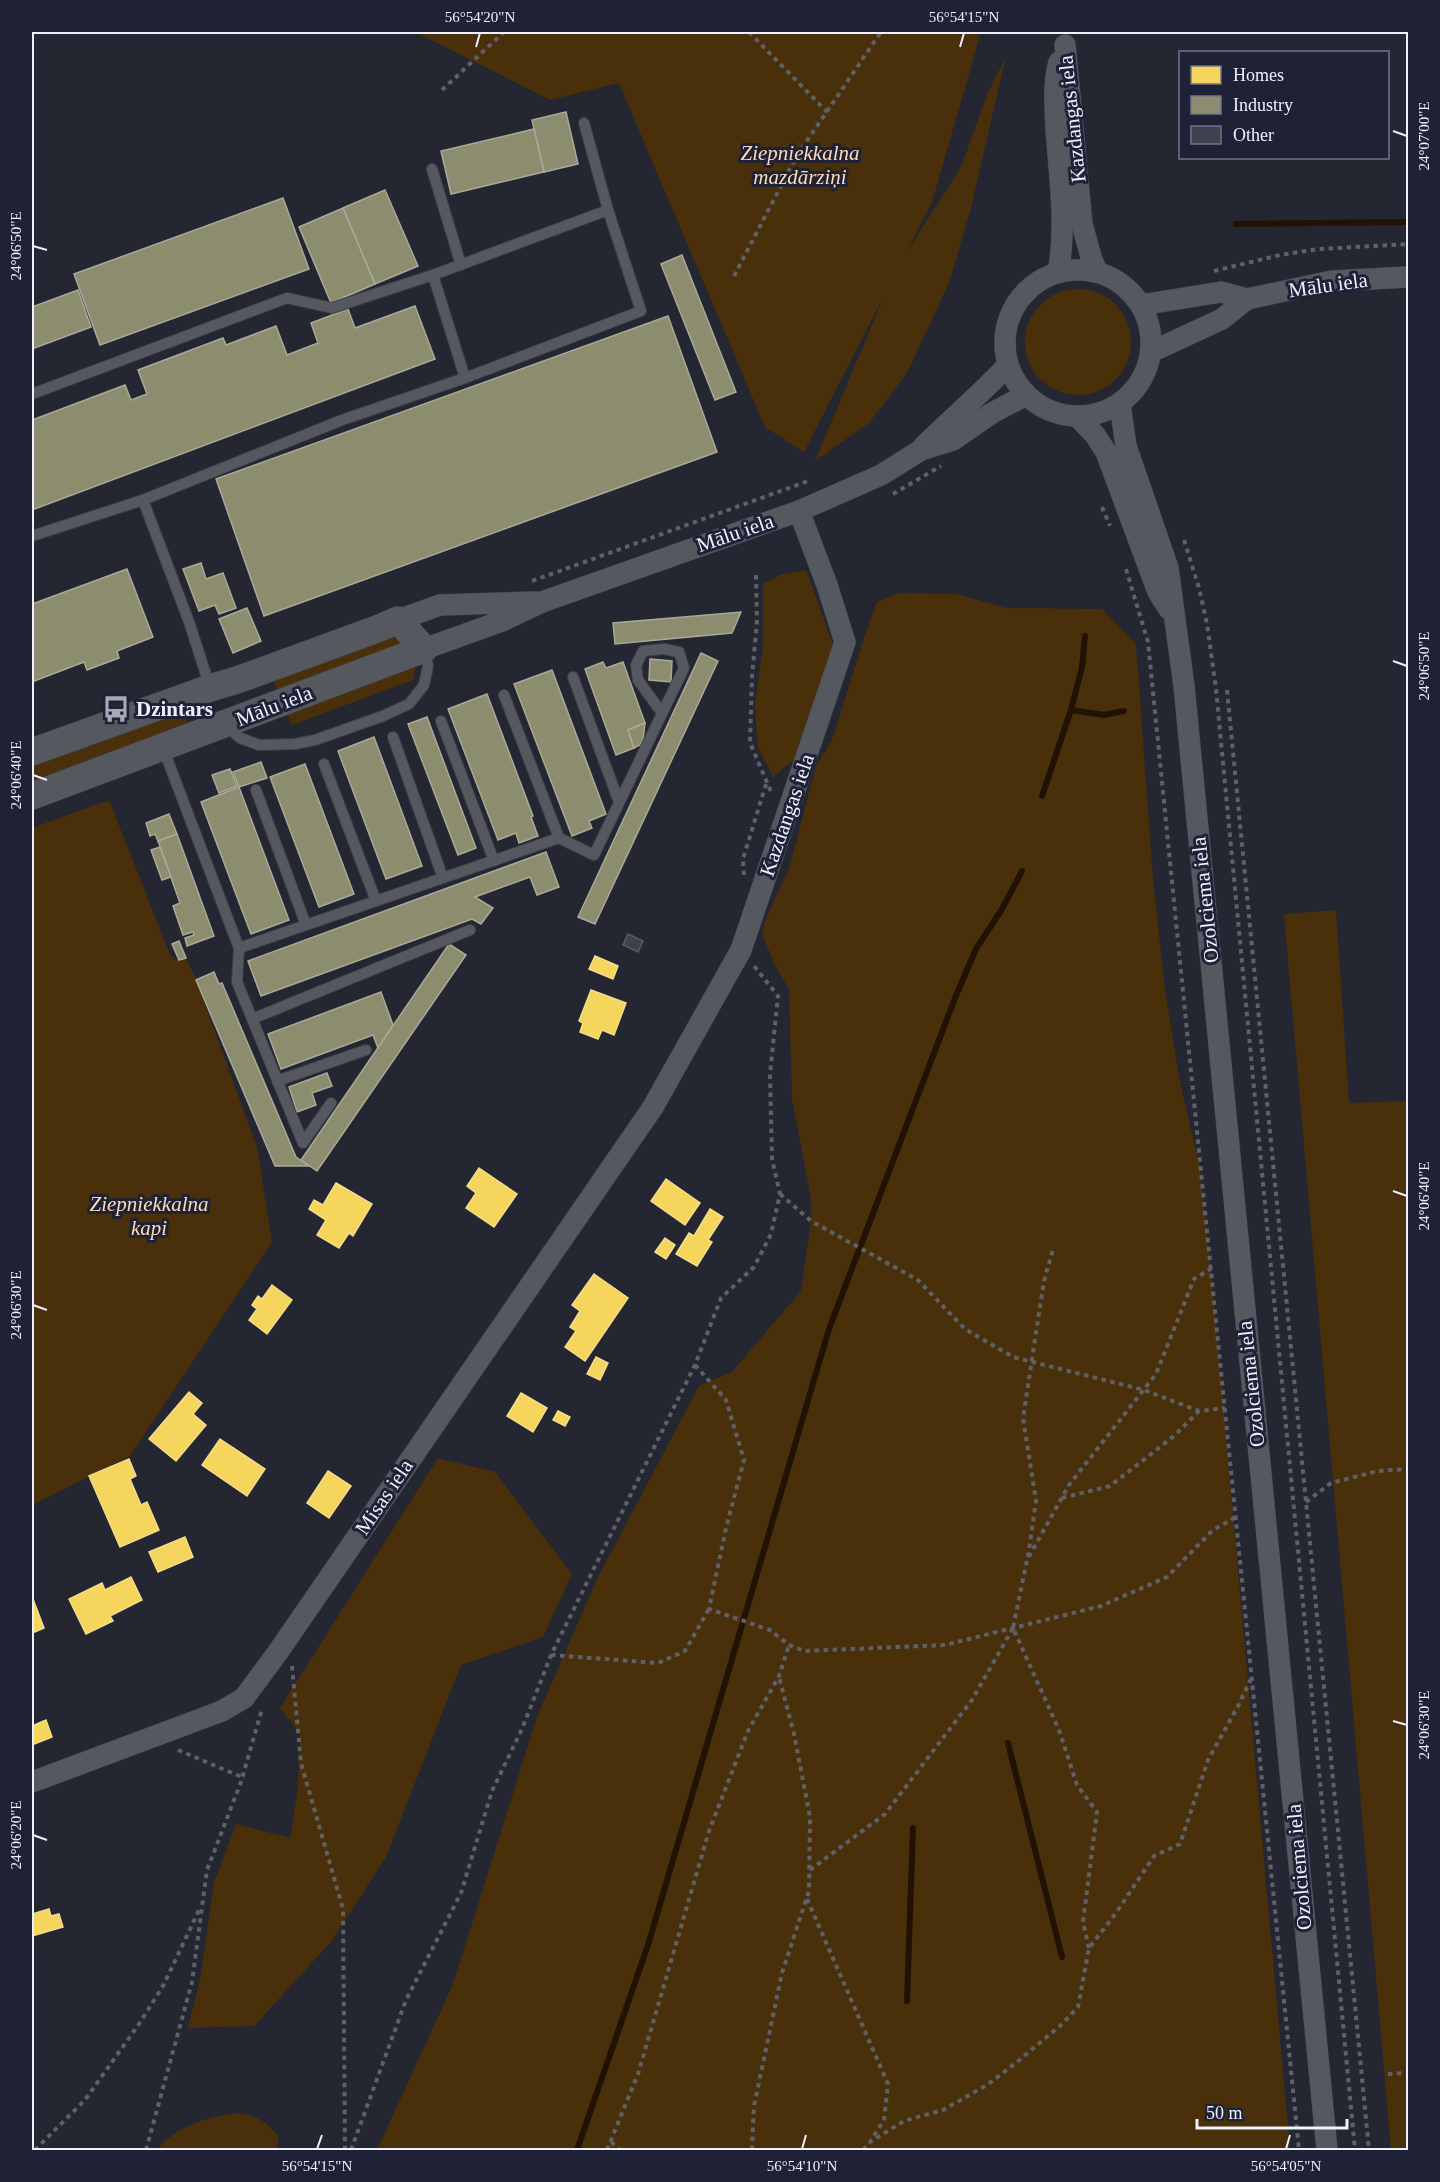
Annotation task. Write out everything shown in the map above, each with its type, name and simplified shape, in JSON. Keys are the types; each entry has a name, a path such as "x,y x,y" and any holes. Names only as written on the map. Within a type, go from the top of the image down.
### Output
{"street":[{"name":"Kazdangas iela","path":"1058,273 1061,258 1061,226 1055,100 1056,73 1065,45 1082,224 1097,272"},
{"path":"1078,270 1097,272 1122,285 1141,305 1150,327 1151,352 1146,372 1135,390 1119,404 1100,414 1078,417 1064,416 1050,411 1026,395 1015,381 1008,364 1005,342 1009,319 1020,298 1037,283 1058,273 1078,270"},
{"name":"Mālu iela","path":"1151,352 1222,319 1247,299 1332,281 1408,277"},
{"name":"Mālu iela","path":"1141,305 1221,292 1247,299"},
{"name":"Mālu iela","path":"32,796 502,621 542,602 799,511 881,475 921,450 957,413 980,395 1008,364"},
{"name":"Mālu iela","path":"921,450 953,440 992,413 1026,395"},
{"name":"Ozolciema iela","path":"1119,404 1125,446 1168,568 1186,708 1327,2151"},
{"name":"Ozolciema iela","path":"1078,417 1095,435 1106,452 1158,592 1174,617"},
{"name":"Kazdangas iela","path":"653,1107 741,950 845,642 828,585 799,511"},
{"name":"Mālu iela","path":"32,752 440,605 542,602"},
{"path":"398,620 424,649"},
{"name":"Mālu iela","path":"210,688 224,725"},
{"name":"Misas iela","path":"32,1782 222,1711 244,1698 653,1107"}],"lane":[{"path":"32,536 143,500 342,420 465,378 641,311 608,210 584,123"},
{"path":"432,169 461,265"},
{"path":"32,394 287,298 332,308 433,275 608,210"},
{"path":"433,275 465,378"},
{"path":"143,500 189,622 210,688"},
{"name":"Mālu iela","path":"224,725 240,738 259,745 295,744 315,740 383,716 409,704 424,685 428,666 424,649"},
{"path":"504,695 559,838 594,855 684,668 679,652 664,649 643,651 636,665 638,680 662,713"},
{"path":"573,677 619,802"},
{"path":"441,721 494,861"},
{"path":"393,737 443,878"},
{"path":"163,748 240,948 237,982 303,1143 331,1103"},
{"path":"324,764 376,901"},
{"path":"256,790 306,925"},
{"path":"240,948 559,838"},
{"path":"252,1019 470,930"},
{"path":"277,1081 366,1050"}],"path":[{"path":"442,90 504,32"},
{"path":"749,32 827,112"},
{"path":"734,276 796,157 881,32"},
{"path":"1208,272 1280,255 1319,249 1408,244"},
{"path":"525,584 811,480"},
{"path":"1102,507 1111,528"},
{"path":"1184,540 1207,624 1216,689 1355,2151"},
{"path":"1123,559 1148,642 1299,2151"},
{"path":"756,575 757,621 752,677 750,744 784,823"},
{"path":"1227,690 1369,2151"},
{"path":"351,2151 406,2000 461,1893 492,1791 522,1729 552,1655 695,1365 722,1298 754,1268 771,1234 780,1194 772,1159 770,1074 778,996 741,950"},
{"path":"780,1194 811,1221 918,1280 965,1329 1013,1357 1144,1390 1199,1411 1226,1408"},
{"path":"809,1870 885,1814 972,1700 1013,1628 1028,1560 1036,1501 1023,1418 1044,1281 1053,1249"},
{"path":"1028,1560 1069,1485 1156,1374 1194,1279 1212,1268"},
{"path":"552,1655 658,1663 685,1651 709,1609 726,1528 744,1461 726,1400 695,1365"},
{"path":"1061,1498 1110,1486 1174,1436 1199,1411"},
{"path":"1306,1502 1331,1483 1378,1471 1408,1469"},
{"path":"709,1609 770,1630 789,1645 804,1651 945,1645 1101,1606 1167,1577 1213,1530 1236,1517"},
{"path":"870,2142 904,2121 943,2110 987,2085 1061,2025 1078,2007 1089,1948 1083,1922 1097,1812 1077,1785 1059,1730 1013,1628"},
{"path":"289,1635 302,1763 343,1910 345,2151"},
{"path":"608,2151 638,2074 709,1831 748,1731 779,1676 789,1645"},
{"path":"752,2151 754,2106 782,1973 809,1891 810,1817 794,1734 779,1676"},
{"path":"1089,1948 1116,1914 1154,1856 1180,1844 1208,1761 1252,1676"},
{"path":"146,2151 192,1982 207,1870 243,1777 265,1698"},
{"path":"142,1739 190,1754 243,1777"},
{"path":"806,1898 888,2084 884,2120 863,2151"},
{"path":"35,2151 85,2100 139,2024 163,1986 202,1905"},
{"path":"1388,2074 1408,2073"},
{"path":"611,2142 620,2151"}],"green space":[{"name":"Ziepniekkalna mazdārziņi","path":"415,32 981,32 932,202 905,255 961,167 987,95 1006,56 971,208 949,283 907,373 869,423 815,461 884,296 804,452 765,427 619,83 550,100"},
{"path":"1078,289 1098,293 1115,305 1127,322 1131,342 1127,362 1115,379 1098,391 1078,395 1058,391 1041,379 1029,362 1025,342 1029,322 1041,305 1058,293"},
{"path":"806,570 833,644 797,757 773,777 758,747 755,706 763,646 763,584 780,575"},
{"path":"899,593 957,594 1006,608 1102,609 1136,644 1153,879 1165,990 1180,1082 1200,1168 1212,1280 1290,2150 377,2150 453,1984 537,1717 597,1579 699,1386 732,1372 801,1291 811,1221 811,1198 792,1099 789,989 775,965 762,934 766,918 789,869 816,766 832,740 877,602"},
{"path":"397,635 402,640 402,646 278,693 272,675"},
{"path":"416,666 413,680 292,725 287,713"},
{"path":"182,709 189,726 32,784 32,765"},
{"name":"Ziepniekkalna kapi","path":"109,800 171,957 179,960 186,958 196,980 257,1147 272,1242 130,1456 32,1505 32,828"},
{"path":"1336,910 1349,1103 1408,1101 1408,2150 1391,2150 1284,914"},
{"path":"438,1458 495,1472 572,1574 543,1637 461,1665 386,1857 331,1942 254,2026 188,2028 200,1980 214,1883 236,1824 290,1838 298,1788 300,1733 280,1708"},
{"path":"239,2113 257,2118 271,2128 279,2138 276,2150 157,2150 173,2135 194,2124"}],"building: Homes":[{"path":"595,956 618,966 613,979 589,969"},
{"path":"591,990 626,1003 614,1035 602,1030 598,1039 580,1032 583,1023 579,1021"},
{"path":"479,1168 517,1194 494,1227 466,1208 476,1193 467,1186"},
{"path":"666,1179 700,1203 685,1225 651,1201"},
{"path":"336,1183 372,1204 353,1236 349,1233 339,1248 317,1235 326,1220 309,1209 314,1200 323,1205"},
{"path":"710,1209 723,1217 708,1240 712,1242 697,1266 676,1254 689,1233 694,1236"},
{"path":"665,1238 675,1245 666,1259 655,1252"},
{"path":"594,1274 628,1298 585,1361 565,1347 576,1331 570,1327 580,1311 572,1305"},
{"path":"272,1285 292,1300 267,1334 249,1320 257,1309 252,1305 258,1296 262,1299"},
{"path":"596,1357 608,1363 600,1380 587,1374"},
{"path":"189,1392 202,1403 193,1414 206,1425 176,1461 149,1439"},
{"path":"521,1393 547,1408 533,1432 507,1416"},
{"path":"558,1411 570,1417 565,1426 553,1420"},
{"path":"220,1439 265,1469 247,1496 202,1465"},
{"path":"129,1459 136,1476 130,1479 141,1505 147,1502 159,1530 120,1547 89,1476"},
{"path":"328,1471 351,1486 329,1518 307,1503"},
{"path":"185,1537 193,1557 158,1572 149,1552"},
{"path":"131,1577 142,1600 110,1616 113,1621 86,1634 69,1599 102,1583 105,1590"},
{"path":"32,1600 44,1628 32,1633"},
{"path":"46,1720 52,1737 32,1745 32,1726"},
{"path":"49,1909 51,1916 59,1914 63,1927 32,1936 32,1914"}],"building: Industry":[{"path":"566,112 578,164 544,172 532,120"},
{"path":"534,129 544,172 451,194 441,151"},
{"path":"385,190 418,266 375,284 343,208"},
{"path":"283,198 309,269 100,345 74,274"},
{"path":"343,208 375,284 331,303 299,227"},
{"path":"682,255 736,392 715,400 661,264"},
{"path":"78,290 91,327 32,349 32,307"},
{"path":"415,306 435,359 32,510 32,420 125,385 131,400 147,394 138,370 223,338 226,345 276,326 287,355 318,343 311,323 348,309 355,328"},
{"path":"668,316 717,452 264,616 216,479"},
{"path":"201,563 206,579 223,573 236,608 219,614 215,605 199,611 183,569"},
{"path":"127,569 153,637 117,651 119,658 87,670 84,662 32,682 32,604"},
{"path":"247,608 261,641 233,653 219,619"},
{"path":"741,612 732,633 615,644 613,623"},
{"path":"701,653 718,661 595,924 578,917"},
{"path":"650,659 672,661 671,682 649,680"},
{"path":"603,662 606,668 623,662 645,723 628,730 634,748 616,755 585,669"},
{"path":"552,670 606,814 589,821 592,828 572,836 514,684"},
{"path":"487,694 533,816 531,817 538,836 519,843 516,833 498,840 448,709"},
{"path":"427,717 476,848 458,855 408,724"},
{"path":"645,723 643,740 634,748 628,730"},
{"path":"374,737 422,866 386,879 338,751"},
{"path":"261,762 267,778 239,787 233,772"},
{"path":"305,764 354,894 319,907 270,777"},
{"path":"230,769 237,786 219,793 212,775"},
{"path":"239,787 289,920 251,934 201,802"},
{"path":"169,814 177,834 158,841 155,834 150,836 146,823"},
{"path":"177,834 214,936 187,946 185,938 194,935 193,932 183,935 173,906 180,903 158,841"},
{"path":"160,847 171,877 162,880 151,850"},
{"path":"546,852 559,887 537,895 530,877 475,897 493,908 481,924 472,919 261,996 248,961"},
{"path":"179,941 186,958 179,960 172,944"},
{"path":"449,944 466,955 317,1171 301,1160"},
{"path":"214,972 219,984 222,983 296,1157 309,1166 275,1166 196,980"},
{"path":"381,992 393,1025 378,1048 373,1035 281,1069 268,1034"},
{"path":"327,1073 332,1086 312,1093 316,1105 297,1112 289,1087"}],"building: Other":[{"path":"628,934 643,941 638,952 623,945"}],"waterway":[{"path":"1236,224 1408,222"},
{"path":"1071,710 1082,667 1085,636"},
{"path":"1042,796 1071,710 1104,715 1124,711"},
{"path":"577,2150 648,1945 829,1329 955,998 976,949 1002,909 1022,871"},
{"path":"1008,1743 1062,1957"},
{"path":"907,2001 913,1828"}],"place":[{"name":"Dzintars","path":"116,709"}]}
